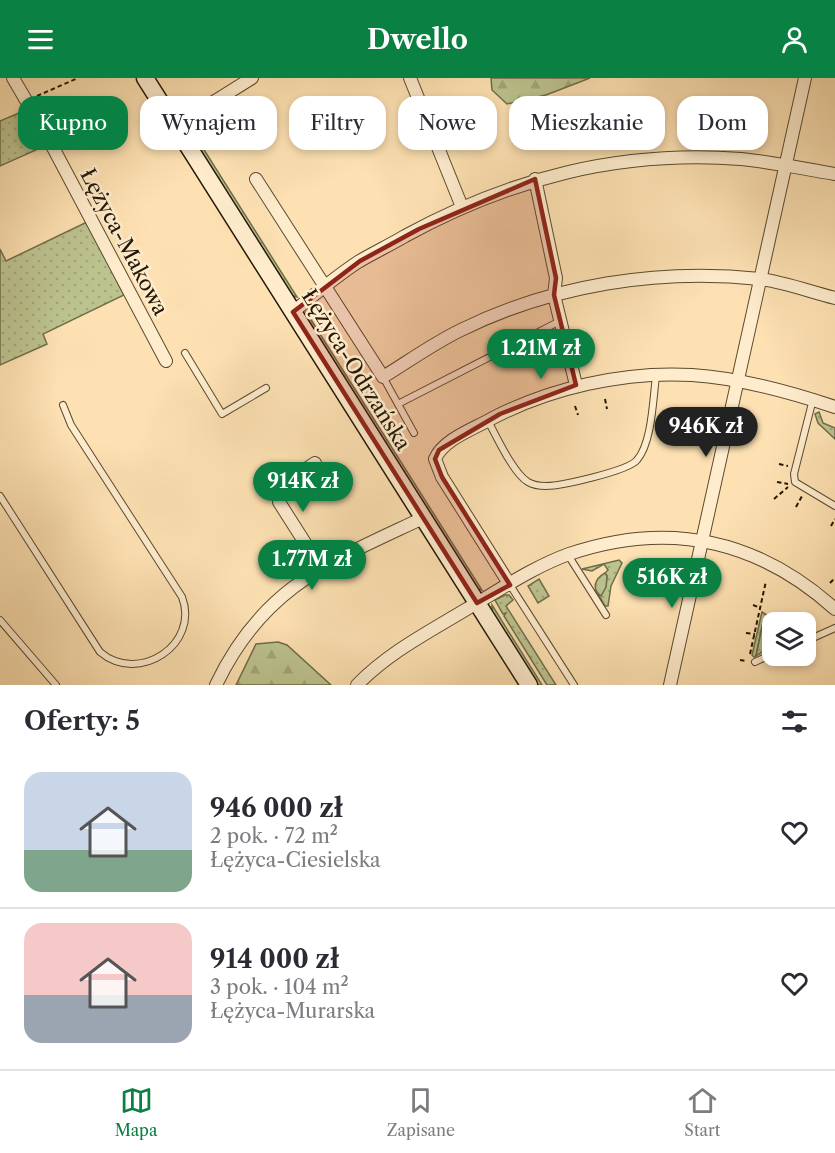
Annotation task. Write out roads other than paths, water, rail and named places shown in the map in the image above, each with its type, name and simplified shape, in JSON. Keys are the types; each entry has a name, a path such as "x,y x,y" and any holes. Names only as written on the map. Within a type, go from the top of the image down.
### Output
{"main road":[{"name":"Łężyca-Odrzańska","path":"145,78 156,96"},
{"name":"Łężyca-Odrzańska","path":"190,150 529,685"}],"street":[{"name":"Łężyca-Makowa","path":"13,78 166,361"},
{"path":"223,96 252,78"},
{"path":"410,78 462,207"},
{"path":"670,685 805,78"},
{"path":"293,312 360,261 462,207 535,179 585,167 640,160 739,159 835,174"},
{"path":"256,179 383,377 458,331 501,312 534,299 592,286 648,278 762,279 835,298"},
{"path":"535,179 556,278 554,295 576,385"},
{"path":"510,585 442,477 435,459 439,450 488,421 539,397 576,385 656,376 692,375 738,381 813,399 835,407"},
{"path":"315,463 283,484 279,502 321,568"},
{"path":"216,685 243,637 278,598 321,568 423,518"},
{"path":"357,685 391,654 477,603 568,555 615,542 681,538 704,540 739,549 803,582 835,609"}],"lane":[{"path":"398,404 561,320"},
{"path":"185,352 222,414 266,388"},
{"path":"488,421 520,474 531,484 545,486 605,474 631,466 645,447 656,376"},
{"path":"383,377 414,433"},
{"path":"813,399 794,474 795,482 835,506"},
{"path":"0,496 100,652 108,659 126,665 136,665 156,660 172,645 183,625 185,605 182,597 71,424 63,405"},
{"path":"568,555 606,615"},
{"path":"510,585 574,685"},
{"path":"0,620 56,685"},
{"path":"816,637 835,628"},
{"path":"754,662 762,658"}]}
